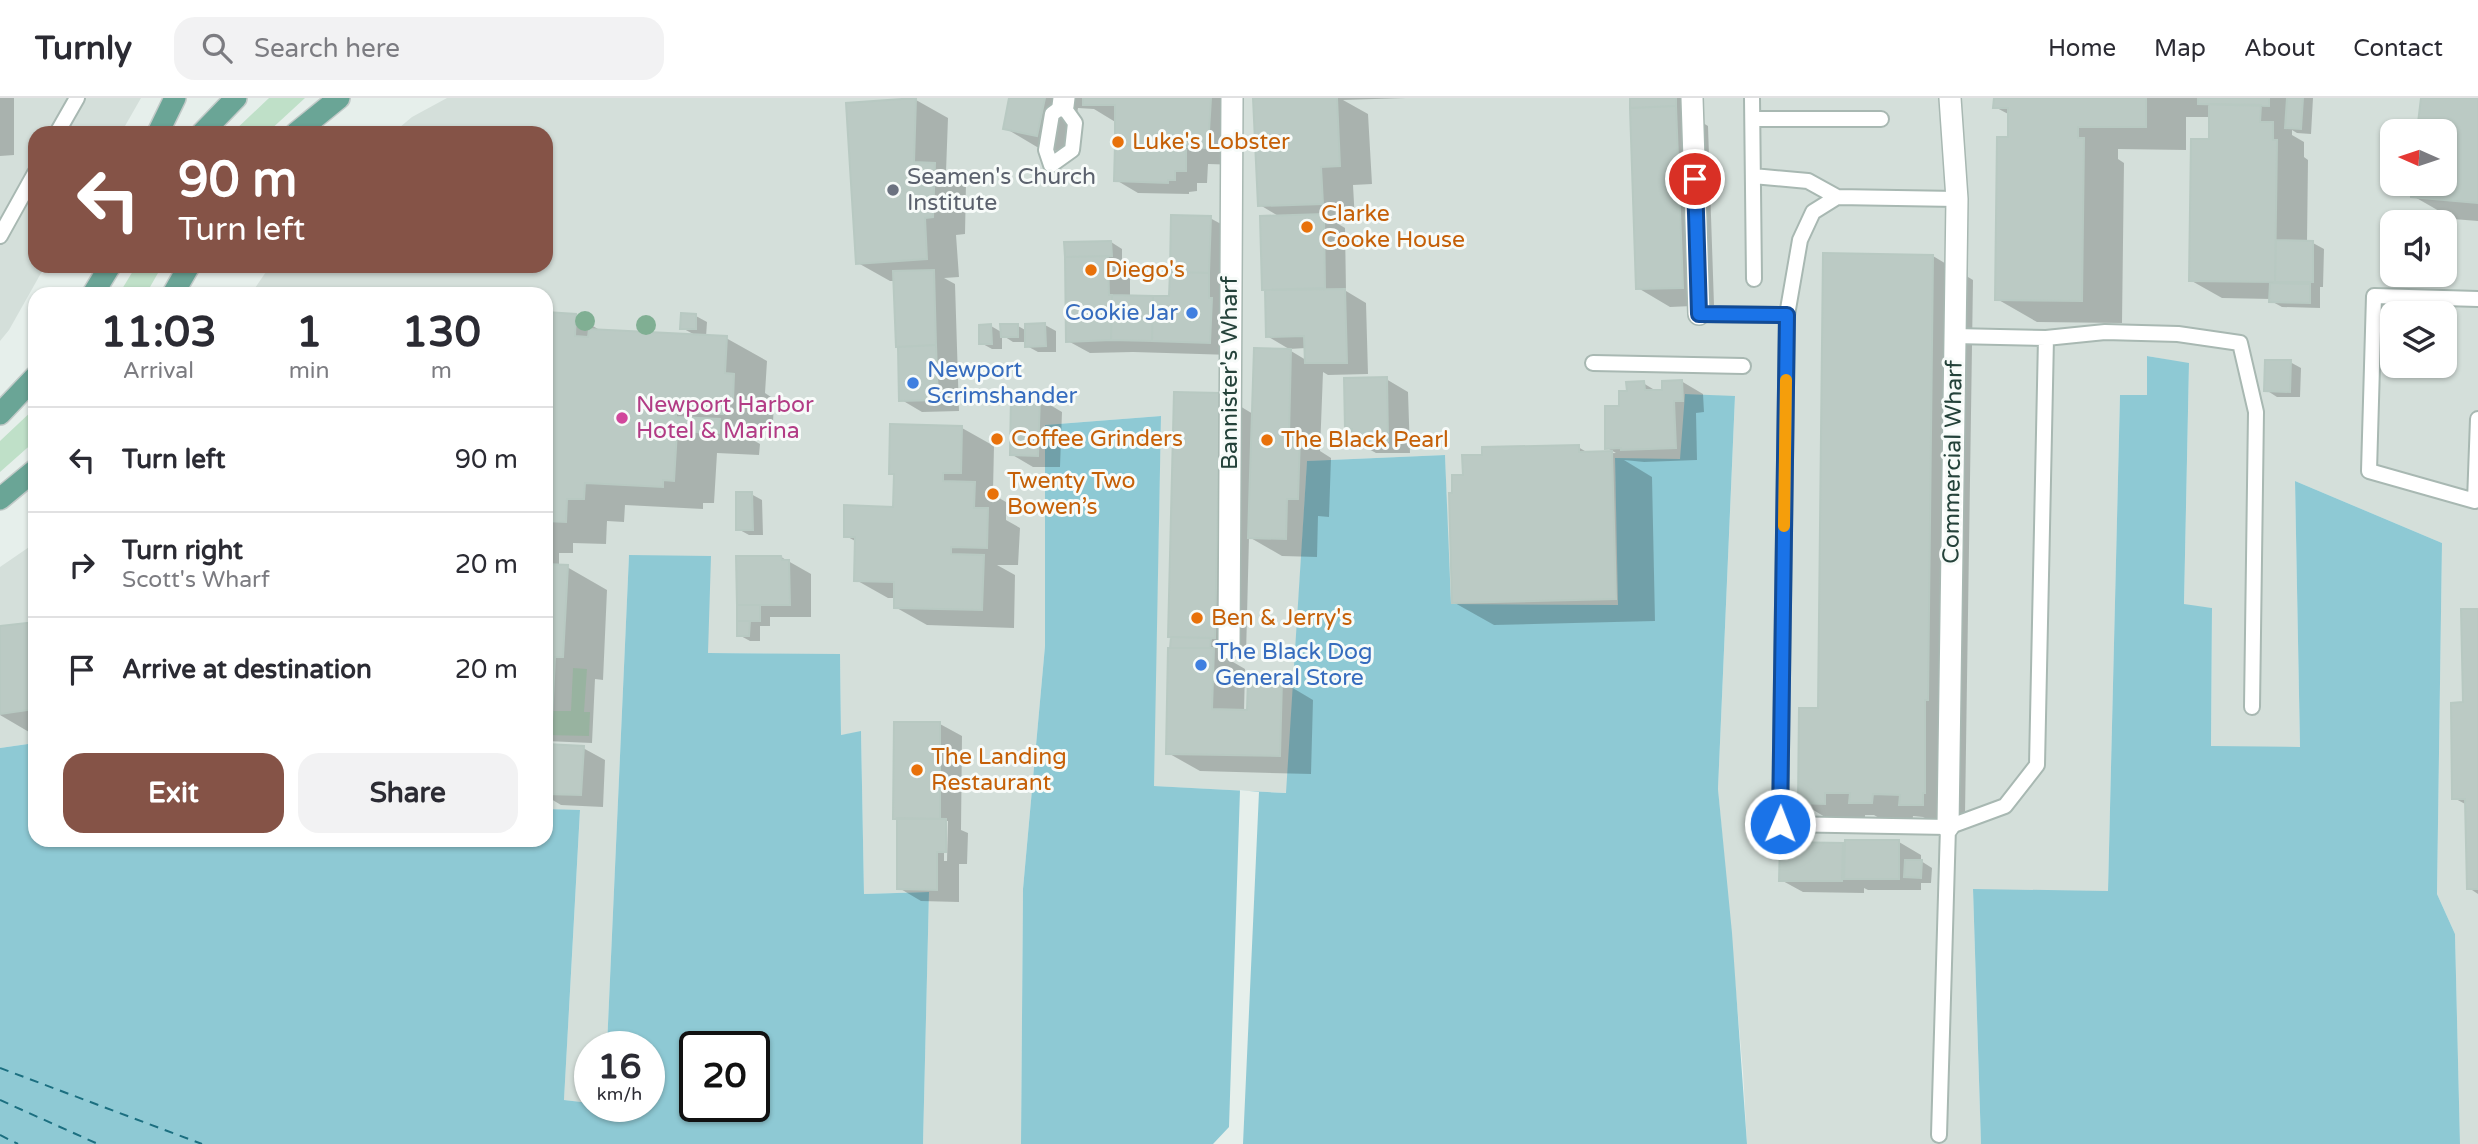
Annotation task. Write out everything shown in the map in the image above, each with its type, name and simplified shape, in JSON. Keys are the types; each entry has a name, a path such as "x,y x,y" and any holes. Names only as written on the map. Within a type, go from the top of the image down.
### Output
{"main road":[{"path":"161,126 175,98"},
{"path":"209,126 236,98"},
{"path":"305,126 339,98"},
{"path":"0,414 28,384"},
{"path":"0,499 28,476"}],"street":[{"name":"Bannister's Wharf","path":"1229,648 1232,98"},
{"path":"1692,98 1699,314"},
{"name":"Commercial Wharf","path":"1948,827 1956,199 1950,98"}],"lane":[{"path":"61,126 77,98"},
{"path":"1752,98 1754,279"},
{"path":"1753,119 1881,119"},
{"path":"1753,176 1808,181 1837,197 1956,199"},
{"path":"0,236 28,186"},
{"path":"1837,197 1813,212 1800,240 1787,315 1780,824 1948,827 2005,806 2037,765 2046,338"},
{"path":"2478,299 2374,296 2369,471 2477,503 2478,419"},
{"path":"1699,314 1787,315"},
{"path":"1954,336 2046,338 2105,332 2178,334 2240,343 2256,412 2252,707"},
{"path":"1593,363 1743,366"},
{"path":"1939,1135 1948,827"}],"shaded area":[{"path":"0,98 141,98 125,126 28,126 28,273 41,273 33,287 28,287 28,296 0,341"},
{"path":"447,98 2478,98 2478,1144 2460,1144 2455,934 2437,894 2442,543 2295,481 2300,748 2211,747 2212,608 2184,605 2189,364 2148,356 2147,395 2120,395 2108,891 1973,890 1981,1144 1747,1144 1718,789 1735,397 1686,394 1681,459 1615,459 1619,605 1450,604 1445,455 1307,461 1287,793 1153,786 1161,416 1045,425 1045,646 1023,889 1021,1144 923,1144 929,892 864,894 861,732 841,735 840,655 707,653 629,555 608,1031 574,1031 574,1101 564,1100 580,811 553,809 553,287 256,287 265,273 553,273 553,126 401,126"},
{"path":"28,548 28,744 0,748 0,567"}],"green space":[{"path":"269,98 305,98 275,126 239,126"},
{"path":"132,273 158,273 150,287 123,287"},
{"path":"28,415 28,447 0,472 0,441"},
{"path":"573,668 587,669 584,712 590,712 589,736 553,735 553,711 571,711"}],"water":[{"path":"2147,356 2189,363 2184,604 2212,608 2211,746 2300,747 2295,481 2442,543 2437,894 2455,934 2460,1144 1981,1144 1973,889 2108,891 2120,395 2147,395"},
{"path":"1685,394 1735,396 1718,789 1732,933 1747,1144 1021,1144 1023,889 1045,646 1045,425 1161,416 1154,786 1286,793 1307,461 1445,455 1451,604 1618,605 1615,458 1680,459"},
{"path":"629,555 711,556 708,653 840,654 841,735 861,731 864,894 929,892 923,1144 0,1144 0,748 28,744 28,847 553,847 553,809 580,810 564,1100 574,1101 574,1122 665,1122 665,1031 608,1031"}],"pier":[{"path":"1240,790 1259,792 1243,1144 1213,1144 1229,1127"}],"building":[{"name":"Seamen's Church Institute","path":"916,98 914,162 935,163 933,217 925,218 927,259 856,264 846,103"},
{"path":"1009,98 1045,98 1037,136 1003,129"},
{"path":"1083,98 1211,98 1208,148 1115,145 1115,105 1083,105"},
{"path":"1253,98 1337,98 1340,166 1321,167 1323,204 1258,206"},
{"path":"1630,98 1676,98 1676,106 1630,108"},
{"path":"1994,98 2146,98 2146,127 2078,127 2078,138 2084,138 2082,301 1995,300 1997,137 2008,137 2008,108 1993,108"},
{"path":"2198,98 2269,98 2269,106 2198,104"},
{"path":"2287,98 2303,98 2301,129 2285,128"},
{"path":"2421,98 2478,98 2478,203 2411,197 2457,196 2457,119 2418,119"},
{"path":"2209,104 2261,105 2260,122 2273,122 2273,140 2277,140 2275,282 2189,281 2191,139 2209,139"},
{"path":"1676,106 1683,288 1636,289 1630,108"},
{"path":"1115,145 1186,147 1186,171 1175,171 1175,180 1168,180 1168,183 1114,181"},
{"path":"1324,214 1325,288 1262,290 1260,216"},
{"path":"1171,215 1211,216 1209,273 1170,272"},
{"path":"2276,240 2313,241 2313,282 2275,282"},
{"path":"1111,241 1112,256 1065,257 1064,242"},
{"path":"1823,253 1933,255 1928,700 1925,700 1923,805 1899,805 1900,795 1873,794 1872,803 1849,803 1850,793 1825,793 1825,804 1798,803 1799,708 1818,708"},
{"path":"1108,256 1109,295 1112,295 1111,340 1066,342 1065,257"},
{"path":"934,270 936,345 896,347 893,271"},
{"path":"1170,272 1209,273 1209,298 1212,298 1210,343 1152,341 1153,296 1169,296"},
{"path":"2270,283 2310,284 2310,303 2269,302"},
{"path":"1345,289 1347,363 1305,363 1304,336 1266,337 1265,290"},
{"path":"1112,295 1153,296 1152,341 1111,340"},
{"name":"Newport Harbor Hotel & Marina","path":"553,312 576,314 575,336 588,337 589,329 727,336 725,373 734,374 733,401 724,401 723,414 676,412 676,417 720,419 719,433 677,431 674,481 663,480 663,487 585,483 584,499 567,499 566,522 553,521"},
{"path":"681,313 696,314 696,329 680,329"},
{"path":"1045,323 1046,346 1025,347 1025,324"},
{"path":"991,324 992,344 979,344 979,325"},
{"path":"1000,324 1018,324 1018,337 1001,337"},
{"path":"936,345 938,400 899,401 898,347"},
{"path":"1254,348 1291,349 1289,437 1300,437 1298,499 1287,499 1286,539 1248,538"},
{"path":"2265,360 2291,360 2290,392 2264,391"},
{"path":"1387,377 1388,441 1352,442 1352,429 1345,429 1344,378"},
{"path":"1682,380 1683,401 1674,401 1676,448 1605,449 1605,406 1619,406 1619,391 1627,391 1626,382 1644,381 1645,390 1662,390 1662,381"},
{"path":"1174,392 1220,393 1215,638 1168,637"},
{"path":"1011,397 1040,397 1038,456 1010,455"},
{"path":"890,424 962,426 961,473 943,473 943,481 975,482 974,508 988,508 987,548 951,547 951,554 984,555 982,610 894,608 894,582 854,581 855,537 844,537 844,505 893,507 894,474 889,474"},
{"path":"1579,445 1579,452 1612,451 1616,599 1452,603 1449,493 1452,493 1452,475 1463,475 1462,455 1482,455 1482,447"},
{"path":"736,492 752,492 753,530 736,530"},
{"path":"736,556 781,556 782,560 789,560 790,605 737,605"},
{"path":"553,564 568,565 563,657 555,657 553,700"},
{"path":"737,605 760,605 760,621 737,621"},
{"path":"2461,609 2478,609 2478,889 2467,889 2465,799 2452,799 2451,703 2463,702"},
{"path":"737,621 750,621 749,636 737,636"},
{"path":"28,623 28,710 0,714 0,626"},
{"path":"1171,637 1211,638 1210,648 1170,648"},
{"path":"1168,648 1214,648 1212,709 1247,710 1248,679 1282,680 1280,756 1166,754"},
{"name":"The Landing Restaurant","path":"894,722 940,722 940,819 893,819"},
{"path":"553,744 584,746 581,795 553,794"},
{"path":"897,818 946,819 946,852 937,852 937,890 897,889"},
{"path":"1845,840 1899,840 1899,879 1844,879"},
{"path":"1780,842 1843,843 1842,881 1779,881"},
{"path":"1905,860 1922,860 1921,878 1904,877"}],"ferry route":[{"path":"0,1068 202,1144"},
{"path":"0,1100 98,1144"},
{"path":"0,1135 18,1144"}],"slow traffic":[{"path":"1784,526 1786,380"}],"place":[{"name":"Luke's Lobster","path":"1118,142"},
{"name":"Seamen's Church Institute","path":"893,190"},
{"name":"Clarke Cooke House","path":"1307,227"},
{"name":"Diego's","path":"1091,270"},
{"name":"Cookie Jar","path":"1192,313"},
{"name":"Newport Scrimshander","path":"913,383"},
{"name":"Newport Harbor Hotel & Marina","path":"622,418"},
{"name":"Coffee Grinders","path":"997,439"},
{"name":"The Black Pearl","path":"1267,440"},
{"name":"Twenty Two Bowen’s","path":"993,494"},
{"name":"Ben & Jerry's","path":"1197,618"},
{"name":"The Black Dog General Store","path":"1201,665"},
{"name":"The Landing Restaurant","path":"917,770"}],"route":[{"path":"1695,179 1699,314 1787,315 1780,824"}]}
